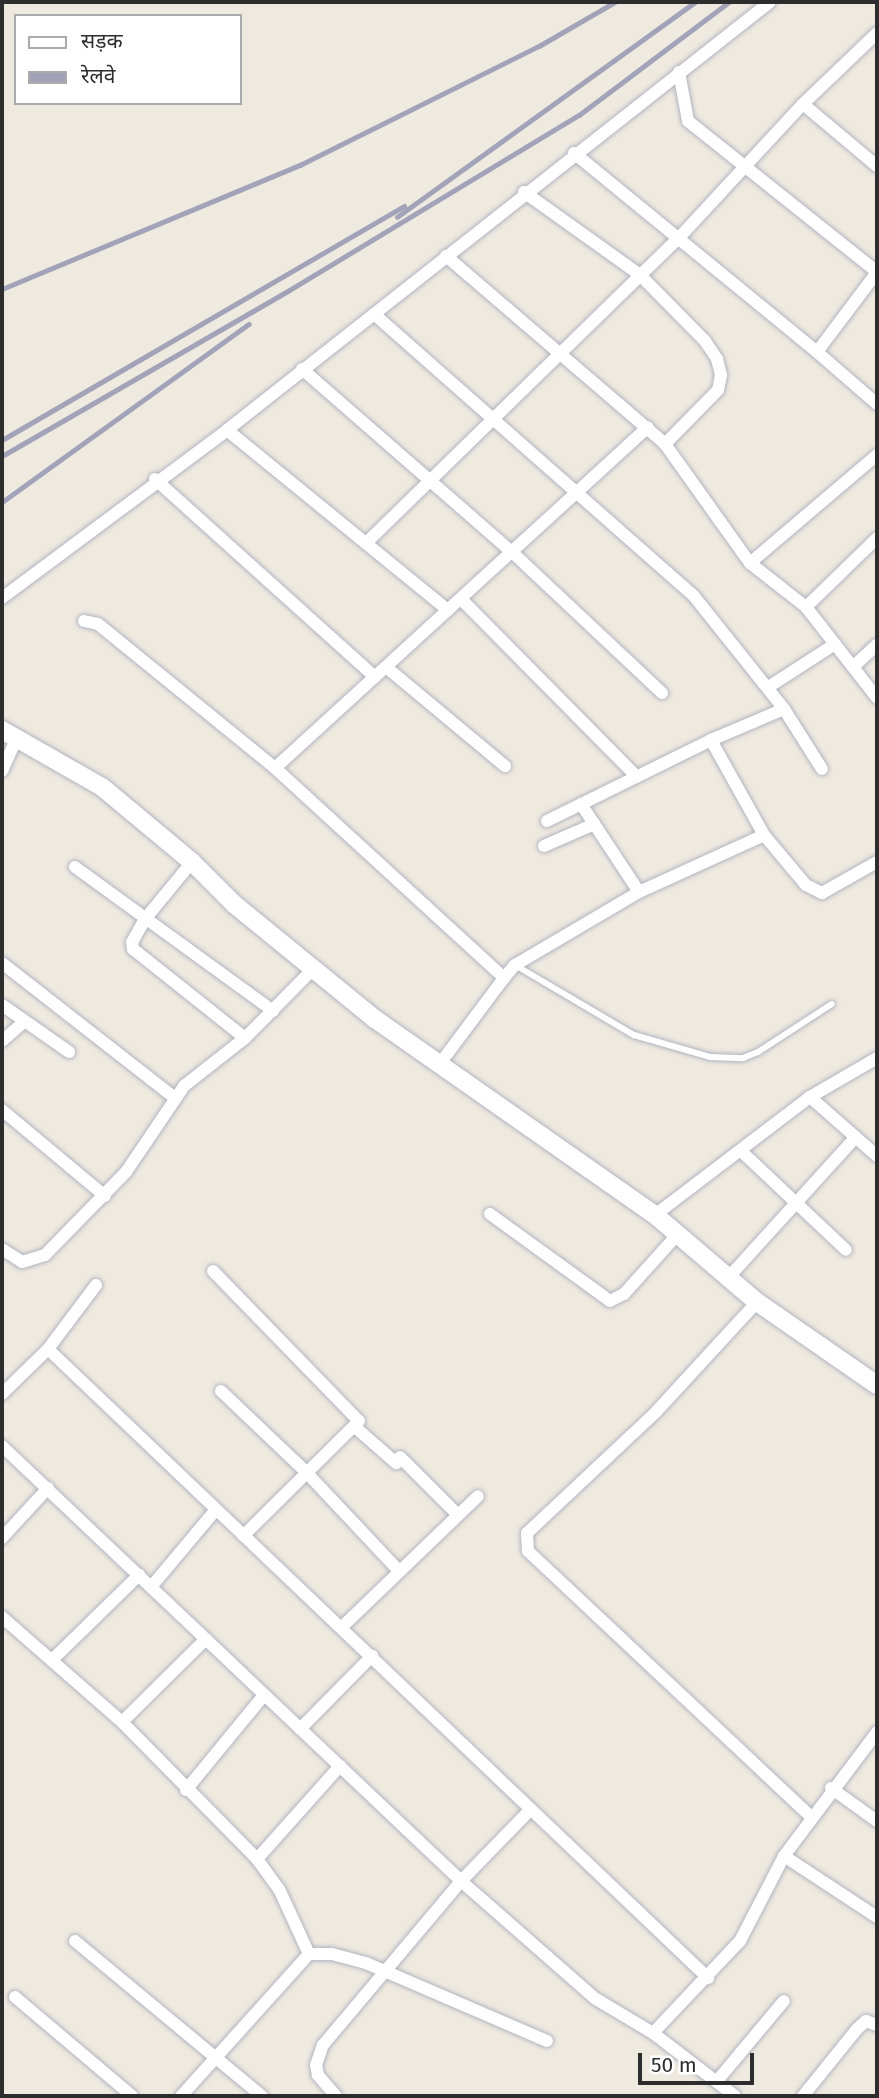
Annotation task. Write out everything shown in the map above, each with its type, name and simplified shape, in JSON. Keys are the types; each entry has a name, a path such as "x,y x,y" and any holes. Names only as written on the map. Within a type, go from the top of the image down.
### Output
{"street":[{"path":"2,597 155,479 227,430 573,153 770,2"},
{"path":"366,543 494,419 559,351 676,241 803,104 877,33"},
{"path":"679,72 688,121 877,272 817,352"},
{"path":"803,104 877,166"},
{"path":"573,153 676,241 817,352 877,404"},
{"path":"524,192 640,275 705,341 721,375 710,402 666,444"},
{"path":"446,256 666,444 750,563 806,607 877,698"},
{"path":"374,314 693,595 770,685 822,769"},
{"path":"302,369 512,552 662,693"},
{"path":"275,768 648,427"},
{"path":"227,430 448,610"},
{"path":"750,563 877,455"},
{"path":"155,479 375,677"},
{"path":"806,607 877,538"},
{"path":"461,598 637,777"},
{"path":"84,621 98,624 275,768 504,978"},
{"path":"770,685 835,645"},
{"path":"853,667 877,645"},
{"path":"386,667 505,766"},
{"path":"547,821 711,740 784,709"},
{"path":"2,771 9,733 102,787 192,862 235,905 313,969 439,1065 655,1215 757,1302 877,1385"},
{"path":"711,740 764,835 806,885 822,893 877,862"},
{"path":"581,804 639,892"},
{"path":"544,846 594,824"},
{"path":"439,1065 515,965 639,892 764,835"},
{"path":"192,862 145,919 132,942 139,958 245,1038"},
{"path":"75,867 272,1011"},
{"path":"2,963 175,1098"},
{"path":"2,1249 22,1262 45,1255 105,1196 145,1149 175,1098 245,1038 313,969"},
{"path":"2,1005 69,1052"},
{"path":"2,1041 25,1021"},
{"path":"655,1215 810,1097 877,1058"},
{"path":"810,1097 877,1156"},
{"path":"2,1111 105,1196"},
{"path":"728,1278 856,1137"},
{"path":"741,1152 846,1250"},
{"path":"490,1214 610,1301 624,1294 677,1235"},
{"path":"213,1271 356,1415 355,1427 243,1536"},
{"path":"2,1394 48,1349 96,1285"},
{"path":"757,1302 656,1412 527,1533 528,1551 811,1817"},
{"path":"48,1349 214,1512 342,1626 529,1811 708,1978"},
{"path":"221,1391 306,1472 398,1570"},
{"path":"355,1427 398,1460 458,1515"},
{"path":"2,1446 461,1881 596,1999 653,2033 735,2096"},
{"path":"2,1538 48,1488"},
{"path":"342,1626 478,1496"},
{"path":"151,1587 214,1512"},
{"path":"52,1660 139,1575"},
{"path":"2,1617 122,1722 186,1790 257,1859 279,1889 309,1954"},
{"path":"122,1722 206,1639"},
{"path":"300,1729 372,1656"},
{"path":"186,1790 264,1695"},
{"path":"653,2033 708,1978 740,1941 784,1856 831,1788 877,1732"},
{"path":"257,1859 340,1766"},
{"path":"831,1788 877,1821"},
{"path":"336,2096 318,2075 318,2054 461,1881 529,1811"},
{"path":"784,1856 877,1917"},
{"path":"75,1941 262,2096"},
{"path":"181,2096 309,1954 332,1954 387,1972 547,2041"},
{"path":"15,1997 132,2096"},
{"path":"717,2081 784,2001"},
{"path":"803,2096 857,2029 866,2021 877,2025"}],"lane":[{"path":"515,965 634,1035 710,1057 743,1058 758,1052 832,1004"}],"railway":[{"path":"2,289 300,165 539,46 615,2"},
{"path":"397,217 695,2"},
{"path":"2,456 288,291 579,115 729,2"},
{"path":"2,440 404,206"},
{"path":"2,502 249,324"}]}
